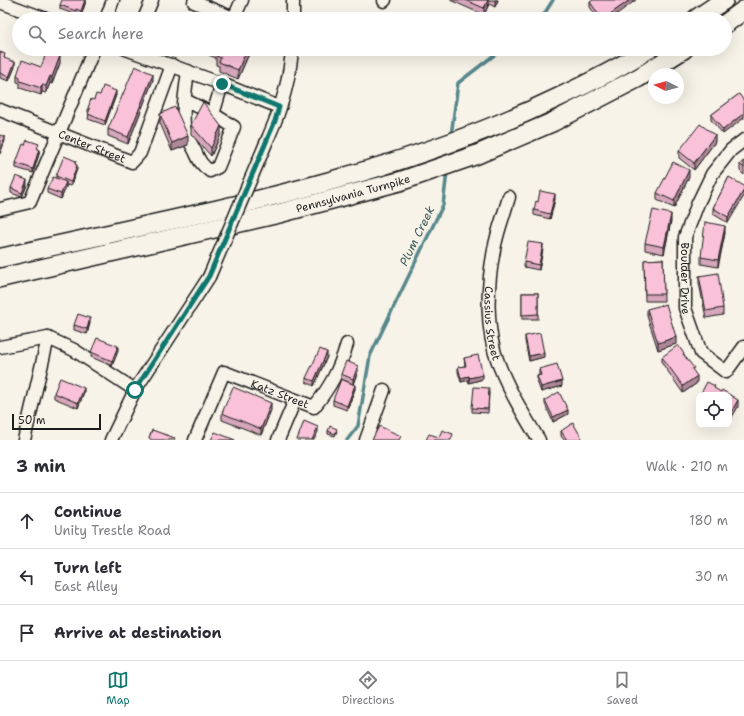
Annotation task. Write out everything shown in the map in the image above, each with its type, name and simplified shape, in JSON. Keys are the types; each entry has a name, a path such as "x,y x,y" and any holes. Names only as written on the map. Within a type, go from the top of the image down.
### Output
{"highway":[{"path":"706,12 724,0"},
{"path":"732,19 744,10"},
{"name":"Pennsylvania Turnpike","path":"0,258 264,199 364,172 457,142 522,115 584,86 637,56"},
{"name":"Pennsylvania Turnpike","path":"0,278 277,214 400,181 476,155 553,122 638,78 673,56"}],"street":[{"path":"109,12 113,0"},
{"path":"147,12 152,0"},
{"path":"238,12 242,0"},
{"path":"293,12 294,0"},
{"path":"0,2 27,12"},
{"path":"194,2 218,12"},
{"path":"0,209 30,202 91,56"},
{"path":"146,56 279,107"},
{"path":"111,440 135,390 209,276 269,136 279,107 291,64 292,56"},
{"name":"Center Street","path":"0,110 132,162 140,153 172,65"},
{"path":"185,100 212,118 234,127 218,167 210,171 201,164 185,131 185,100 188,71"},
{"path":"212,118 222,84"},
{"name":"Boulder Drive","path":"744,140 731,150 712,174 685,237 685,308 701,353 726,372 744,347"},
{"path":"198,158 202,146"},
{"name":"Cassius Street","path":"509,197 494,250 489,298 492,335 498,364 517,405 539,440"},
{"path":"0,347 48,338 74,350 135,390"},
{"path":"24,440 48,338"},
{"name":"Katz Street","path":"195,440 224,372 314,407 324,395 340,369 346,344"},
{"path":"366,440 384,390"},
{"path":"278,440 295,400"}],"building":[{"path":"62,0 85,0 81,11 76,9 76,11 60,5"},
{"path":"465,0 488,0 484,8"},
{"path":"593,0 630,0 613,12 597,12 590,2"},
{"path":"0,52 5,54 4,58 15,62 9,77 0,73"},
{"path":"45,56 60,56 52,77 50,76 46,86 42,85 41,88 20,81 20,77 17,75 22,60 41,67"},
{"path":"216,56 244,56 238,70 219,62 221,58"},
{"path":"135,66 153,74 128,137 108,129"},
{"path":"103,86 116,91 105,121 88,114 91,99 94,100 96,94 100,95"},
{"path":"739,94 744,101 744,113 723,130 711,115"},
{"path":"203,102 221,126 211,148 191,125"},
{"path":"175,107 188,136 172,143 160,114"},
{"path":"700,124 715,135 694,163 679,151"},
{"path":"0,135 5,137 0,149"},
{"path":"27,140 39,144 33,169 16,163 23,144 25,145"},
{"path":"64,156 76,161 75,164 77,165 71,182 56,176"},
{"path":"744,161 744,168 740,164"},
{"path":"673,162 689,170 674,201 657,193"},
{"path":"16,176 27,180 22,193 11,188"},
{"path":"53,177 66,182 61,194 47,189"},
{"path":"729,177 744,186 744,190 728,217 713,208"},
{"path":"540,191 555,194 550,214 534,210 536,201 538,202"},
{"path":"653,210 671,214 664,247 645,243"},
{"path":"705,222 725,226 718,260 701,257"},
{"path":"528,242 543,244 539,265 524,262"},
{"path":"663,259 664,294 645,294 644,260"},
{"path":"718,273 723,308 706,311 699,276"},
{"path":"522,293 538,293 538,314 522,315"},
{"path":"666,304 676,337 658,343 647,309"},
{"path":"78,314 90,318 87,329 74,325"},
{"path":"540,333 544,353 529,356 525,336"},
{"path":"97,338 118,346 112,361 91,352"},
{"path":"678,345 694,368 692,369 697,376 683,386 662,357"},
{"path":"320,349 327,352 314,381 306,378"},
{"path":"478,355 483,375 461,378 458,367 466,366 464,358"},
{"path":"346,361 358,366 353,379 341,374"},
{"path":"557,364 562,381 541,387 537,376 541,375 539,369"},
{"path":"60,378 84,388 78,403 54,393"},
{"path":"341,379 355,385 347,406 333,400"},
{"path":"707,382 715,386 714,388 721,392 702,392"},
{"path":"233,387 271,403 261,429 222,413"},
{"path":"474,387 489,388 488,409 472,408"},
{"path":"559,392 568,410 553,417 545,400"},
{"path":"732,396 738,400 732,411"},
{"path":"304,421 318,427 312,440 297,440"},
{"path":"573,423 583,440 567,440 561,431"},
{"path":"330,426 337,429 335,434 328,431"},
{"path":"379,426 401,436 399,440 372,440"},
{"path":"152,430 175,438 174,440 152,440 149,438"},
{"path":"442,430 453,434 451,440 426,440 429,434 439,437"},
{"path":"215,432 235,440 211,440"}],"waterway":[{"name":"Plum Creek","path":"545,12 553,0"},
{"name":"Plum Creek","path":"451,136 458,83 493,56"},
{"name":"Plum Creek","path":"347,440 358,426 370,356 443,205 447,172"}],"route":[{"path":"135,390 188,311 209,276 275,121 279,107 222,84"}]}
